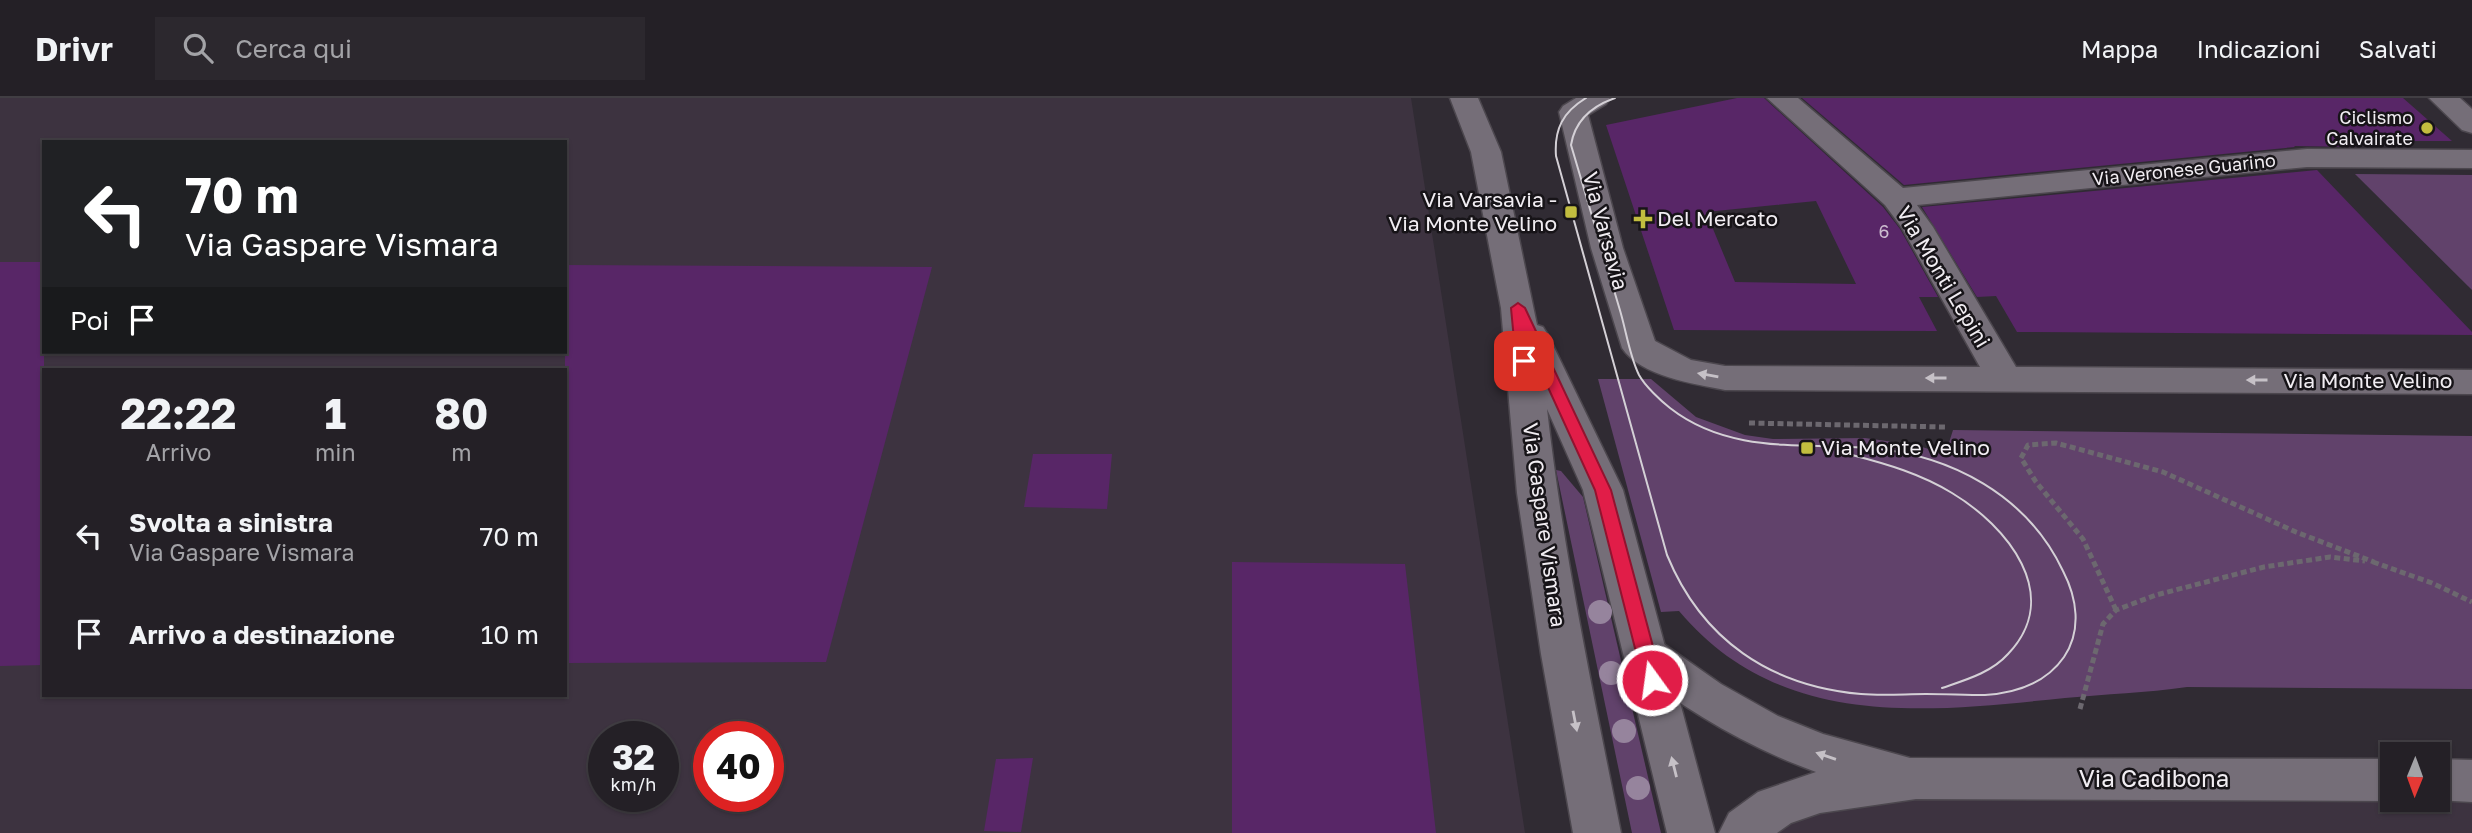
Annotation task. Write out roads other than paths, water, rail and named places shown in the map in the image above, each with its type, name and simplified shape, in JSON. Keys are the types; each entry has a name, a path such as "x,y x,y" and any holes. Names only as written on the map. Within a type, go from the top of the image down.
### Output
{"street":[{"path":"1464,98 1486,152 1518,308"},
{"path":"1486,152 1494,98"},
{"name":"Via Monti Lepini","path":"1781,98 1896,198 1917,227 2004,379"},
{"path":"2443,98 2472,124"},
{"name":"Via Varsavia","path":"1585,105 1607,248 1640,348"},
{"name":"Via Veronese Guarino","path":"1896,198 2307,158 2472,159"},
{"name":"Via Gaspare Vismara","path":"1518,308 1603,490 1691,833"},
{"name":"Via Gaspare Vismara","path":"1518,308 1537,493 1563,654 1597,833"},
{"name":"Via Monte Velino","path":"1640,348 1682,370 1724,378 2472,382"},
{"name":"Via Cadibona","path":"1646,655 1691,690 1766,734 1850,764 1916,778"},
{"name":"Via Cadibona","path":"1743,833 1775,807 1819,792 1916,778 2380,780"},
{"path":"2450,780 2472,781"}],"tram line":[{"path":"1586,98 1571,109 1562,122 1557,138 1556,156 1667,555 1699,611 1720,634 1769,669 1797,681 1828,689 1869,695 1985,695 2018,689 2048,674 2070,647 2076,614 2072,592 2048,544 2029,521 2007,501 1957,470 1900,452 1766,443 1716,433 1693,423 1670,408 1642,379 1633,359 1571,145 1576,128 1586,115 1615,98"},
{"path":"1852,455 1903,470 1952,493 1992,524 2009,543 2022,564 2029,586 2031,609 2024,631 2008,654 1994,666 1942,688"}],"place":[{"name":"Ciclismo Calvairate","path":"2427,128"},
{"name":"Via Varsavia - Via Monte Velino","path":"1571,212"},
{"name":"Del Mercato","path":"1643,219"},
{"name":"Via Monte Velino","path":"1807,448"}]}
